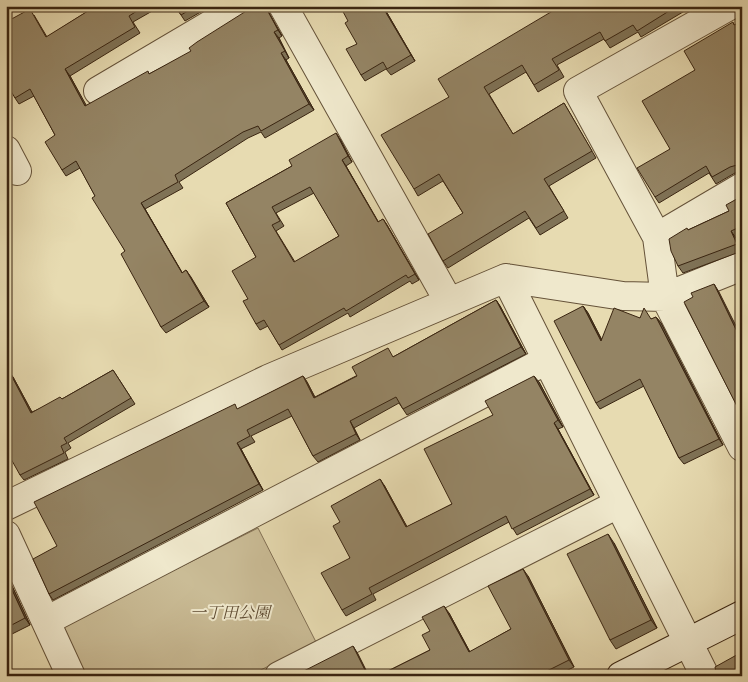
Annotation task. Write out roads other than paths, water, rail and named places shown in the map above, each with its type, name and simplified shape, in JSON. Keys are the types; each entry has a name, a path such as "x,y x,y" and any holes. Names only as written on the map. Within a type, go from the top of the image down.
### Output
{"street":[{"path":"98,91 242,6"},
{"path":"283,6 449,302"},
{"path":"728,6 578,91 657,237 665,297 739,434"},
{"path":"657,237 742,187"},
{"path":"6,506 268,378 506,278 614,295 665,297 742,266"},
{"path":"506,278 705,676"},
{"path":"46,621 547,360"},
{"path":"279,676 618,504"},
{"path":"6,536 70,676"},
{"path":"621,676 742,615"}],"park label":[{"name":"一丁田公園","path":"230,613"}]}
